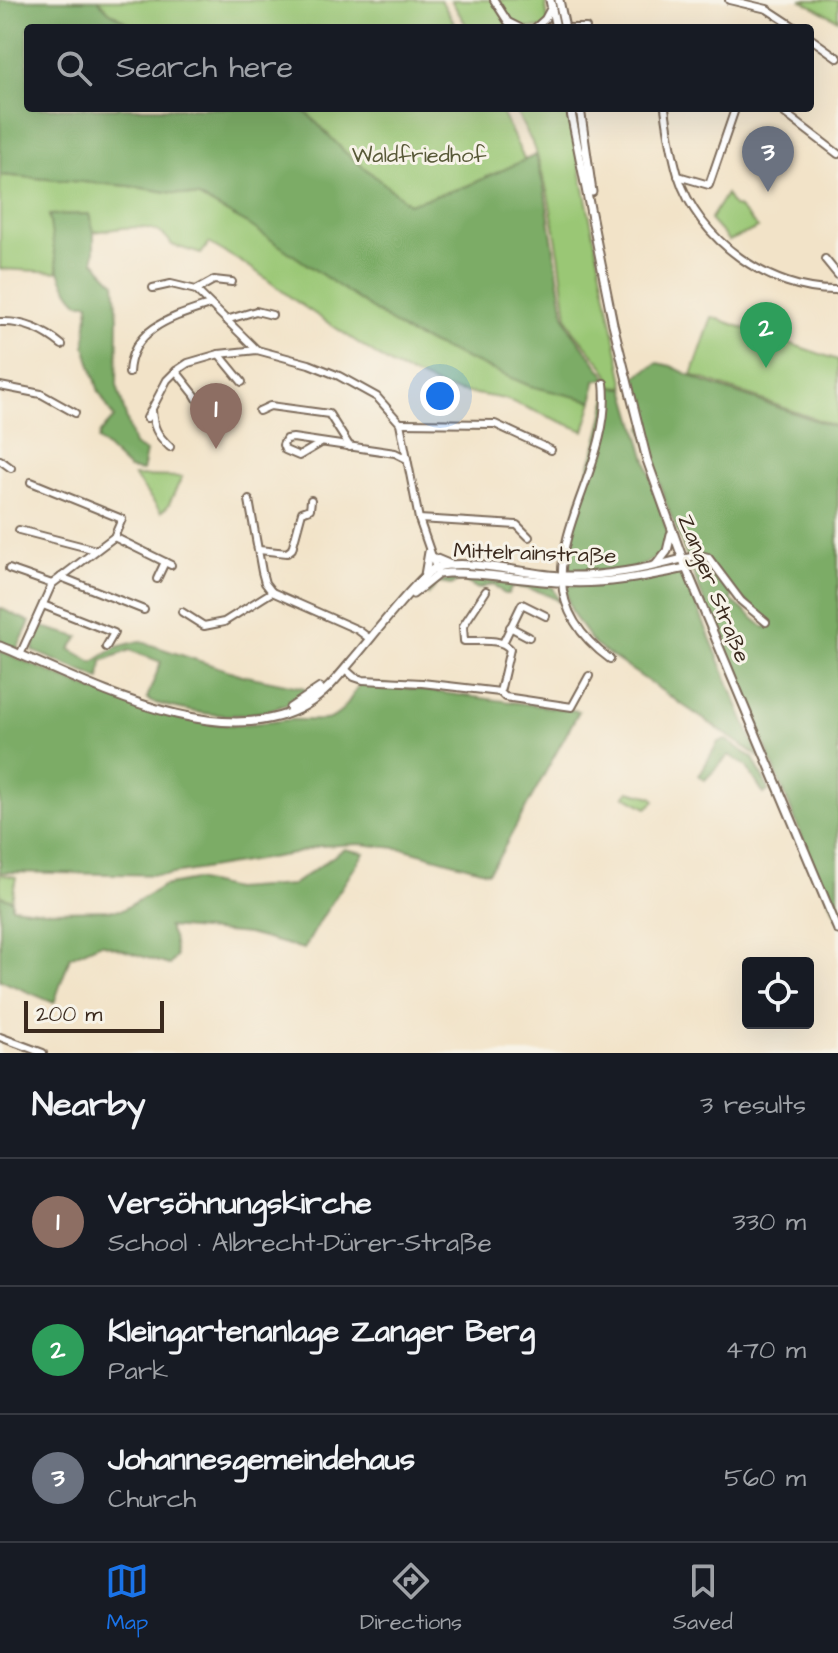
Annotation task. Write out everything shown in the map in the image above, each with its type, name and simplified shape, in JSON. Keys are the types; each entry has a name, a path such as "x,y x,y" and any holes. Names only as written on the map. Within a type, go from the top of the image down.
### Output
{"street":[{"path":"494,0 512,24"},
{"path":"559,0 564,24"},
{"path":"729,0 767,9 790,24"},
{"path":"539,24 545,19 551,3"},
{"path":"551,3 555,24"},
{"path":"814,41 838,58"},
{"name":"Zanger Straße","path":"571,112 627,387 647,460 684,563 838,930"},
{"name":"Zanger Straße","path":"581,112 599,246"},
{"path":"666,112 678,176 700,218 724,244 749,264 780,280 838,290"},
{"path":"678,176 709,185 734,112"},
{"path":"783,112 838,154"},
{"path":"825,259 838,275"},
{"path":"196,290 214,280 232,282"},
{"path":"153,288 171,284 196,290 257,350"},
{"path":"129,373 136,344 165,319 209,305"},
{"path":"226,320 256,311 272,315"},
{"path":"0,322 28,326 52,336 62,345"},
{"path":"147,418 167,380 176,371 188,363 219,354 257,350 339,376 377,397 400,423 419,519 437,571"},
{"path":"219,354 242,382"},
{"path":"176,371 207,416"},
{"path":"604,383 604,407 594,458 566,541 560,579 564,599 580,629 597,650 610,659"},
{"path":"0,386 41,394 75,413"},
{"path":"259,411 270,406 329,414 350,447"},
{"path":"152,410 153,426 170,447"},
{"path":"400,423 495,424 551,450"},
{"path":"321,443 299,456 285,450 283,445 288,438 395,453 407,459"},
{"path":"0,460 11,468"},
{"path":"20,655 52,584 114,537 122,519 31,482"},
{"path":"249,500 265,583 272,592 358,630 370,639"},
{"path":"259,550 287,553 292,549 302,512 310,509 311,500"},
{"path":"419,519 517,525 529,537"},
{"path":"19,530 96,550"},
{"path":"655,566 667,551 672,532"},
{"path":"114,537 168,563 157,579"},
{"path":"430,555 453,566"},
{"path":"425,575 430,555"},
{"path":"684,563 700,555 708,557 741,601 766,622"},
{"name":"Mittelrainstraße","path":"401,605 437,571 619,581 684,563"},
{"name":"Mittelrainstraße","path":"0,646 104,691 178,715 222,722 258,719 281,716 308,704 334,684 425,575 453,566 560,579 621,574 684,563"},
{"path":"9,569 52,584"},
{"path":"61,577 144,610"},
{"path":"486,591 463,626 464,641 503,643 510,649 500,692"},
{"path":"182,612 204,626 224,622 272,592"},
{"path":"503,643 522,604 546,616"},
{"path":"43,605 114,633 106,647"},
{"path":"510,627 529,637"},
{"path":"345,669 363,680 500,692 505,697 572,707 589,676"},
{"path":"0,1050 3,1038 43,1053"}],"green space":[{"path":"0,0 98,0 129,24 24,24 24,112 305,112 346,153 409,204 467,186 536,155 545,192 564,314 570,329 607,378 595,381 593,401 530,386 407,333 248,224 199,197 129,186 0,175"},
{"path":"98,0 441,0 455,24 129,24"},
{"path":"451,0 545,0 548,24 466,24"},
{"path":"801,0 838,0 838,20"},
{"name":"Waldfriedhof","path":"301,112 502,112 525,161 467,186 409,204"},
{"path":"516,112 566,112 625,387 609,386 610,378 604,367 573,330 567,317 548,194 535,148"},
{"path":"0,175 129,186 199,197 593,401 584,431 505,399 446,389 393,366 253,269 209,243 201,254 172,245 157,231 147,228 94,232 89,214 49,215 58,272 0,269"},
{"path":"726,194 733,206 738,207 758,228 729,241 710,220"},
{"path":"89,214 94,232 94,261 115,283 117,385 134,445 146,452 142,471 129,469 98,440 100,433 114,418 99,392 85,346 89,303 79,303 64,284 54,251 49,215"},
{"path":"712,317 838,360 838,427 692,375"},
{"path":"658,363 671,366 704,382 838,428 838,919 727,660 667,506 642,428 647,422 631,379","holes":["735,593 771,622 765,628 730,599"]},
{"path":"608,387 625,388 669,539 662,551 640,566 610,572 566,573 572,524 599,433"},
{"path":"134,476 182,477 168,506 161,512"},
{"path":"683,572 759,757 595,645 575,618 569,603 567,586"},
{"path":"460,578 553,587 559,602 531,589 512,587 508,594 504,594 493,584 478,589 462,580 451,585 438,583 428,595 424,591 435,582"},
{"path":"0,608 30,622 17,649 0,642"},
{"path":"42,627 79,637 70,649 93,662 117,647 139,641 242,675 305,688 304,696 266,711 229,715 151,702 147,698 161,662 130,650 102,661 100,679 33,651 35,638"},
{"path":"0,651 135,706 220,724 330,719 344,708 361,682 579,711 488,872 405,849 360,844 319,846 293,854 167,875 0,872"},
{"path":"726,740 753,758 769,790 764,794 746,766 729,755 705,780 699,776 718,742"},
{"path":"629,791 652,797 655,801 647,808 625,796"},
{"path":"344,849 364,853 304,949 248,934 168,927 176,957 169,965 101,943 70,957 54,1003 0,980 0,896 12,900 12,907 45,911 122,910 163,886 195,880 233,889 292,885"},
{"path":"0,874 16,877 12,900 0,896"}],"place":[{"name":"Johannesgemeindehaus","path":"768,192"},
{"name":"Kleingartenanlage Zanger Berg","path":"766,368"},
{"name":"Versöhnungskirche","path":"216,449"}]}
